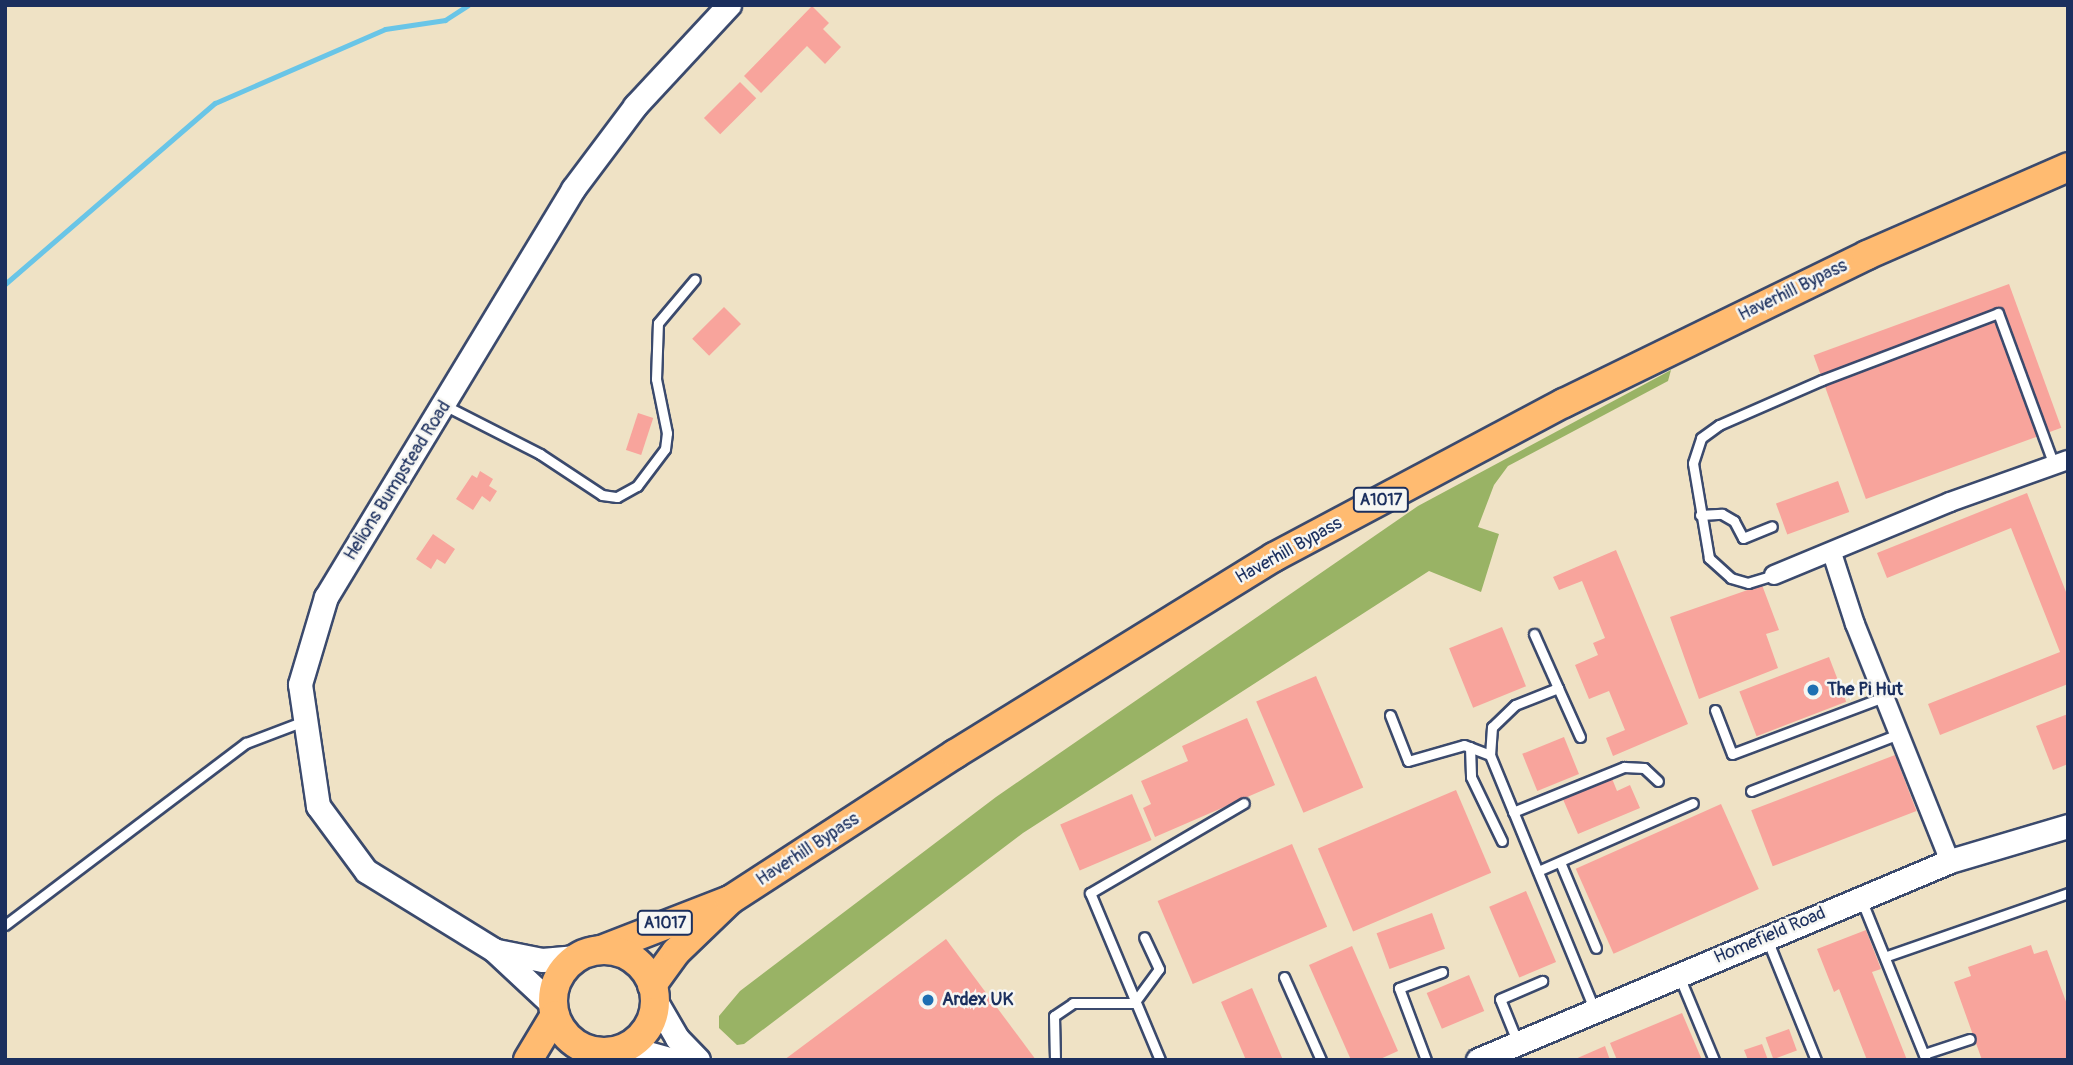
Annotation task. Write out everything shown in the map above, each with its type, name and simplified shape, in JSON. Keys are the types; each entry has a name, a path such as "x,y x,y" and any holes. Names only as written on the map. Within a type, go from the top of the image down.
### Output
{"main road":[{"name":"Haverhill Bypass","path":"654,993 676,952 730,900 955,754 1274,557 1564,403 1867,255 2068,167"},
{"name":"Haverhill Bypass","path":"590,953 730,900"},
{"path":"528,1060 554,1010 555,986 564,969 590,953 633,959 654,993 647,1028 606,1053 578,1045 554,1010"}],"street":[{"name":"Helions Bumpstead Road","path":"554,1010 494,950 366,870 318,806 300,684 326,597 573,189 635,106 729,5"},
{"path":"1774,575 1951,502 2061,463"},
{"path":"1832,553 1884,697 1950,861"},
{"name":"Homefield Road","path":"1478,1060 1510,1050 1594,1009 1950,861 2068,825"},
{"name":"Helions Bumpstead Road","path":"494,950 542,960 590,953"},
{"path":"654,993 677,1038 698,1060"},
{"path":"606,1053 673,1060"}],"lane":[{"path":"444,405 540,454 602,495 617,497 637,486 665,449 667,433 656,379 659,323 695,279"},
{"path":"1774,575 1748,583 1719,571 1709,558 1693,463 1702,438 1719,425 1998,313 2061,463"},
{"path":"1700,515 1722,514 1734,521 1743,538 1772,526"},
{"path":"1534,634 1580,737"},
{"path":"1558,688 1515,705 1492,727 1490,755 1594,1009"},
{"path":"1715,710 1732,754 1884,697"},
{"path":"1390,715 1408,761 1430,751 1470,747 1490,755"},
{"path":"5,925 246,743 304,720"},
{"path":"1751,791 1899,734"},
{"path":"1470,747 1471,777 1502,841"},
{"path":"1513,812 1624,767 1644,768 1658,780"},
{"path":"1160,1060 1090,893 1244,803"},
{"path":"1538,871 1693,803"},
{"path":"1560,862 1596,948"},
{"path":"1887,956 2068,893"},
{"path":"1860,898 1887,956 1925,1057 1970,1040"},
{"path":"1134,1003 1159,969 1144,937"},
{"path":"1766,937 1815,1060"},
{"path":"1426,1060 1399,988 1442,972"},
{"path":"1678,974 1714,1060"},
{"path":"1284,977 1321,1060"},
{"path":"1510,1050 1500,999 1542,981"},
{"path":"1055,1060 1054,1016 1073,1003 1134,1003"}],"green space":[{"path":"1671,370 1668,381 1508,466 1494,485 1478,527 1499,534 1481,592 1429,571 1023,833 744,1044 737,1045 719,1028 719,1016 740,991 996,797 1418,506"}],"building":[{"path":"812,6 829,23 823,29 841,47 825,64 807,46 761,93 744,76"},
{"path":"740,82 756,98 720,134 704,118"},
{"path":"2009,284 2061,428 1866,499 1814,355"},
{"path":"724,307 741,324 709,356 692,339"},
{"path":"638,413 653,418 641,455 626,450"},
{"path":"480,471 493,479 489,486 497,491 490,502 482,496 473,510 456,499 472,475 477,478"},
{"path":"1838,481 1849,512 1787,535 1776,504"},
{"path":"2027,493 2068,597 2068,684 1940,735 1928,704 2060,652 2011,528 1887,578 1877,553"},
{"path":"433,534 455,549 445,564 437,559 431,569 416,559"},
{"path":"1616,550 1688,724 1613,756 1606,738 1625,730 1609,691 1589,699 1575,665 1598,655 1593,643 1605,638 1582,581 1559,590 1553,577"},
{"path":"1762,585 1779,630 1766,634 1778,668 1699,699 1670,617"},
{"path":"1502,627 1526,686 1473,708 1449,648"},
{"path":"1829,657 1846,702 1757,736 1739,691"},
{"path":"1316,676 1363,787 1303,813 1256,701"},
{"path":"2068,714 2068,764 2053,770 2036,726"},
{"path":"1247,718 1275,785 1155,837 1143,808 1151,804 1141,781 1188,761 1182,746"},
{"path":"1564,737 1579,774 1537,791 1522,754"},
{"path":"1895,755 1917,811 1773,866 1751,810"},
{"path":"1611,776 1617,791 1630,785 1640,808 1578,834 1562,797"},
{"path":"1456,790 1491,873 1353,931 1318,849"},
{"path":"1132,794 1152,840 1080,871 1060,824"},
{"path":"1721,804 1759,889 1614,954 1576,869"},
{"path":"1292,844 1327,927 1193,984 1158,901"},
{"path":"1526,891 1556,962 1519,978 1489,907"},
{"path":"1432,913 1445,949 1390,969 1377,933"},
{"path":"1866,930 1881,969 1872,972 1907,1060 1867,1060 1839,989 1834,992 1817,949"},
{"name":"Ardex UK","path":"946,939 1036,1060 784,1060"},
{"path":"2031,945 2034,954 2047,950 2068,1007 2068,1058 1982,1060 1954,982 1971,976 1968,967"},
{"path":"1352,946 1398,1051 1378,1060 1351,1060 1309,965"},
{"path":"1469,975 1484,1011 1442,1029 1427,993"},
{"path":"1252,988 1283,1060 1246,1060 1221,1002"},
{"path":"1682,1013 1702,1060 1617,1060 1610,1043"},
{"path":"1789,1029 1797,1051 1773,1059 1766,1038"},
{"path":"1762,1044 1768,1060 1748,1060 1744,1050"},
{"path":"1605,1046 1610,1060 1573,1060"}],"waterway":[{"path":"5,284 215,103 385,29 445,20 468,5"}],"place":[{"name":"The Pi Hut","path":"1813,690"},
{"name":"Ardex UK","path":"928,1000"}]}
